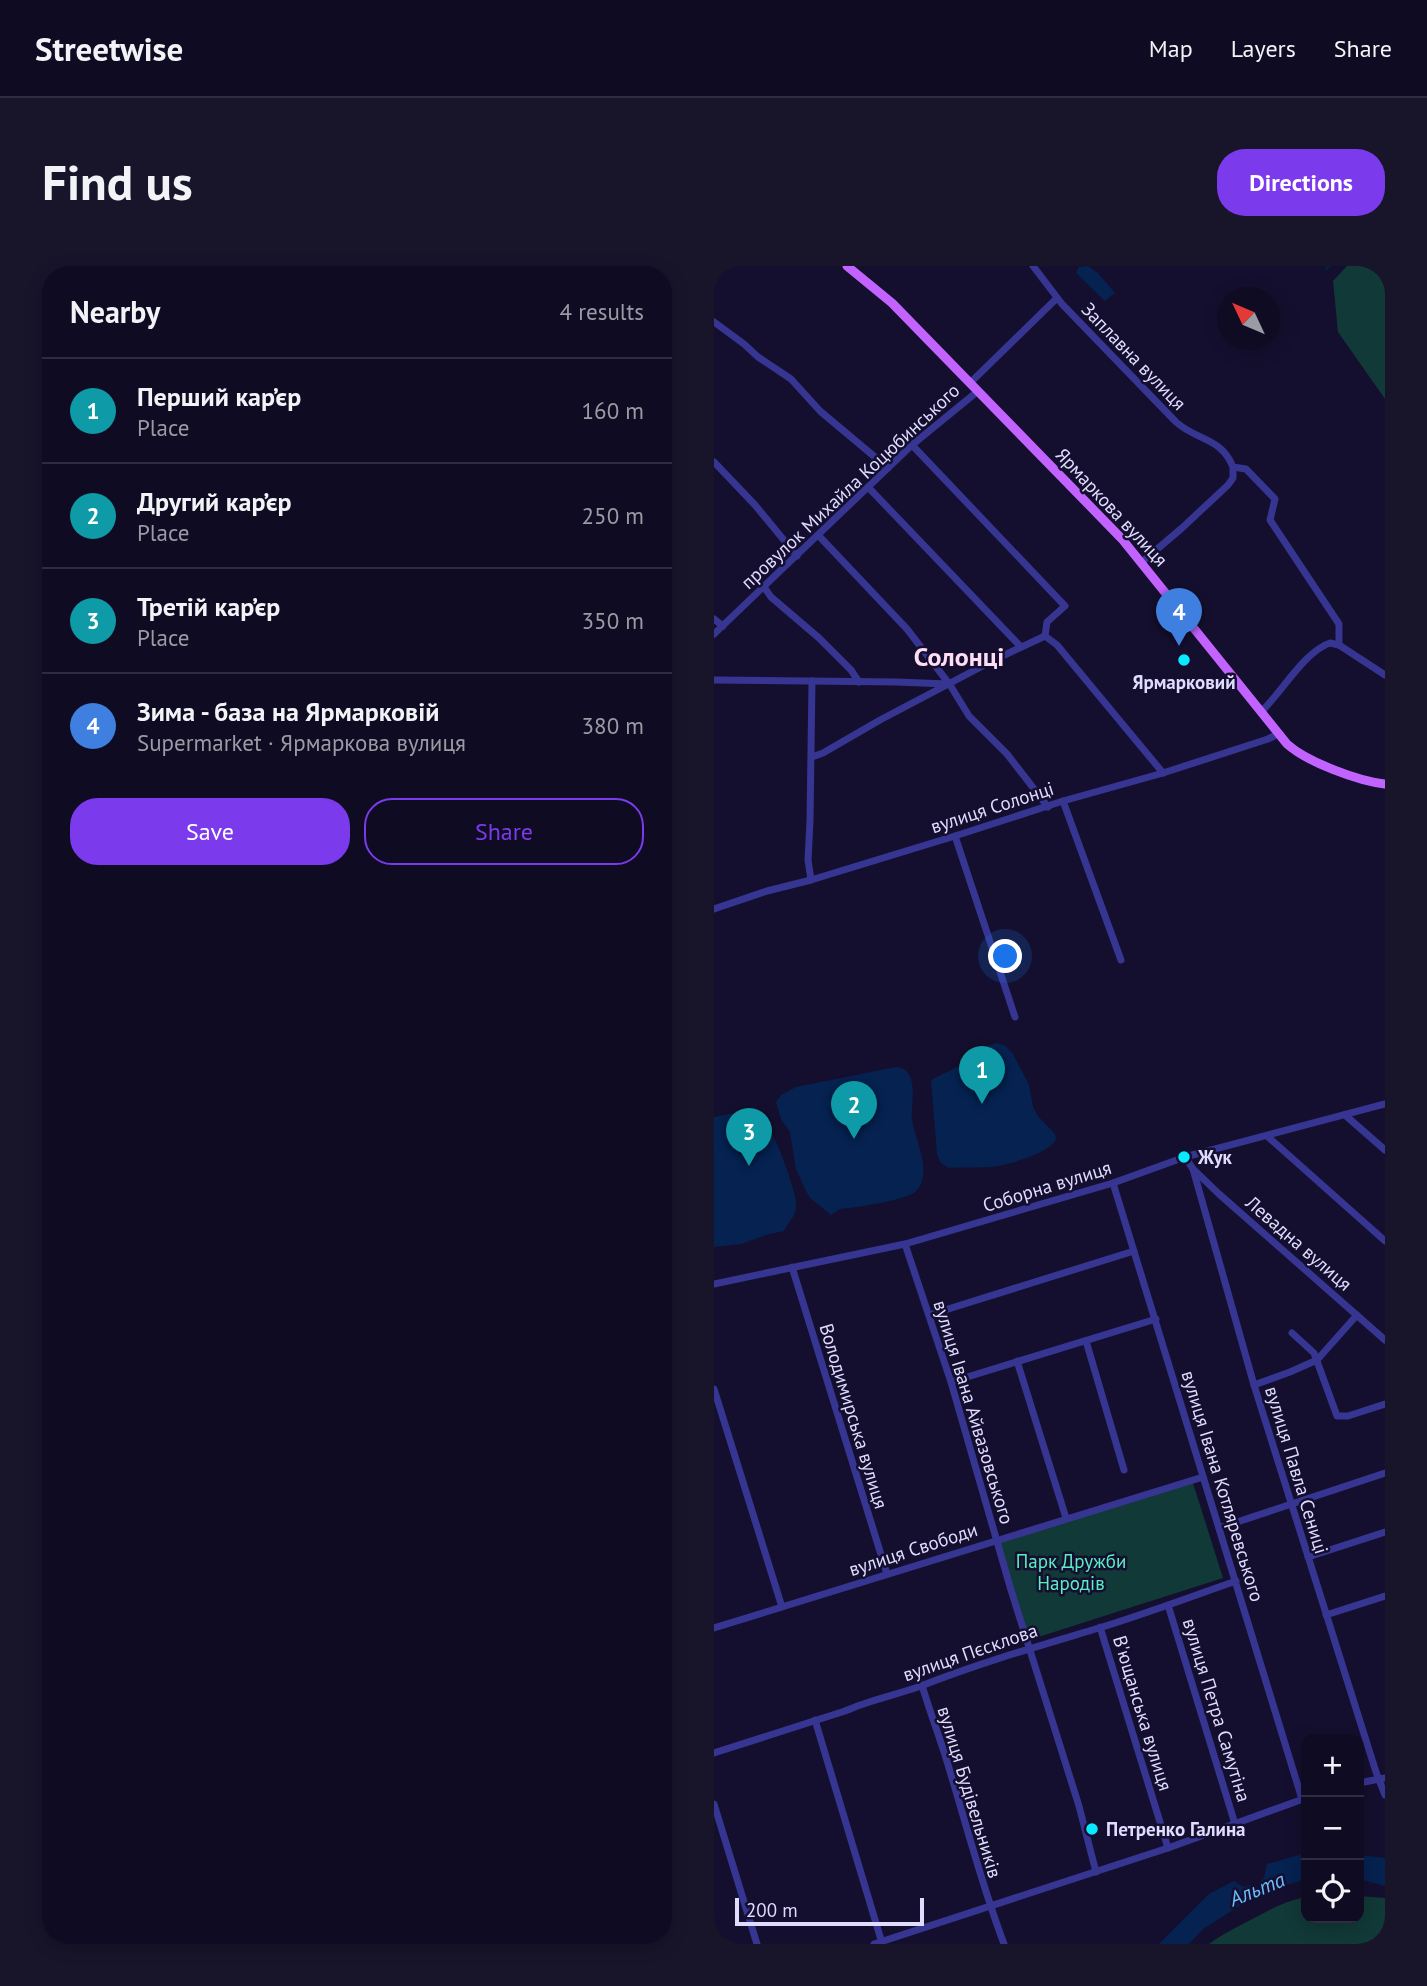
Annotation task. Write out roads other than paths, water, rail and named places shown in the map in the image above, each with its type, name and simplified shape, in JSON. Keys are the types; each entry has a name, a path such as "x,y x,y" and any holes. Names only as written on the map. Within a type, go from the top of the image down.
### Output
{"main road":[{"name":"Ярмаркова вулиця","path":"847,266 892,303 1122,539 1291,747 1354,777 1385,784"}],"street":[{"name":"Заплавна вулиця","path":"1034,266 1057,298 1176,422 1218,446 1228,456 1233,467 1246,469 1275,499 1270,520 1339,624 1339,645"},
{"path":"970,383 1057,298"},
{"path":"714,322 758,357 792,379 820,411 888,468"},
{"name":"провулок Михайла Коцюбинського","path":"714,635 912,445 978,391"},
{"path":"912,445 1065,606 1047,622 1045,636"},
{"path":"714,462 755,505 797,556"},
{"path":"1142,562 1228,485 1233,478 1233,467"},
{"path":"868,487 1021,648"},
{"path":"819,536 907,629 950,685 969,716 1007,754 1048,807"},
{"path":"764,587 771,597 819,638 857,676 859,682"},
{"path":"714,619 723,626"},
{"path":"812,757 1045,636"},
{"path":"1045,636 1057,645 1163,773"},
{"path":"1261,712 1318,649 1330,643 1339,645 1385,675"},
{"path":"714,680 926,682 950,685"},
{"path":"811,880 807,860 812,757 812,681"},
{"name":"вулиця Солонці","path":"714,909 1063,801 1163,773 1278,734"},
{"path":"1063,801 1121,960"},
{"path":"955,836 1015,1017"},
{"name":"Соборна вулиця","path":"714,1284 905,1244 1113,1183 1185,1157 1385,1104"},
{"path":"1345,1115 1385,1150"},
{"path":"1267,1136 1385,1241"},
{"path":"1185,1157 1193,1169"},
{"name":"Левадна вулиця","path":"1193,1169 1385,1339"},
{"name":"вулиця Павла Сениці","path":"1193,1169 1254,1385 1325,1615 1382,1778 1385,1795"},
{"name":"вулиця Івана Котляревського","path":"1113,1183 1304,1797"},
{"name":"вулиця Івана Айвазовського","path":"905,1244 951,1382 1079,1806 1096,1871"},
{"path":"929,1315 1134,1251"},
{"name":"Володимирська вулиця","path":"792,1267 887,1574"},
{"path":"1254,1385 1317,1360 1357,1315"},
{"path":"951,1382 1156,1319"},
{"path":"1292,1333 1311,1350 1317,1360 1337,1416 1348,1416 1385,1404"},
{"path":"1086,1341 1124,1470"},
{"path":"1017,1361 1066,1518"},
{"path":"714,1389 782,1607"},
{"path":"1219,1528 1385,1473"},
{"name":"вулиця Свободи","path":"714,1628 1203,1476"},
{"path":"1308,1556 1385,1532"},
{"name":"вулиця Пєсклова","path":"714,1753 1236,1581"},
{"path":"1325,1615 1385,1597"},
{"name":"вулиця Петра Самутіна","path":"1168,1605 1235,1824"},
{"name":"В'ющанська вулиця","path":"1100,1628 1167,1848"},
{"name":"вулиця Будівельників","path":"922,1685 1003,1944"},
{"path":"815,1720 879,1943 1167,1848 1301,1799"},
{"path":"1364,1782 1382,1778"},
{"path":"714,1804 757,1944"}],"water":[{"path":"1088,266 1098,273 1115,293 1105,301 1076,273 1079,267"},
{"path":"997,1043 1006,1046 1013,1054 1029,1085 1033,1107 1055,1134 1056,1140 1044,1150 1005,1164 949,1168 941,1163 937,1154 931,1080 969,1061 987,1046"},
{"path":"896,1067 907,1071 911,1080 912,1119 923,1166 921,1185 915,1192 901,1198 840,1209 831,1215 810,1198 806,1191 796,1169 790,1132 781,1119 776,1102 781,1095 796,1087"},
{"path":"740,1112 754,1113 772,1134 791,1182 796,1202 795,1212 784,1231 741,1244 714,1247 714,1117"},
{"path":"1301,1854 1301,1881 1263,1892 1259,1883 1264,1878 1267,1864"},
{"path":"1364,1856 1385,1858 1385,1886 1364,1880"},
{"path":"1234,1881 1243,1887 1251,1885 1254,1893 1247,1901 1203,1929 1189,1944 1159,1944 1209,1894"}],"waterway":[{"path":"1326,269 1329,266"}],"place":[{"name":"Зима - база на Ярмарковій","path":"1179,646"},
{"name":"Ярмарковий","path":"1184,660"},
{"name":"Перший кар’єр","path":"982,1104"},
{"name":"Другий кар’єр","path":"854,1139"},
{"name":"Жук","path":"1184,1157"},
{"name":"Третій кар’єр","path":"749,1166"},
{"name":"Петренко Галина","path":"1092,1829"}],"district":[{"name":"Солонці","path":"959,656"}],"park label":[{"name":"Парк Дружби Народів","path":"1071,1572"}],"water label":[{"name":"Альта","path":"1257,1889"}]}
